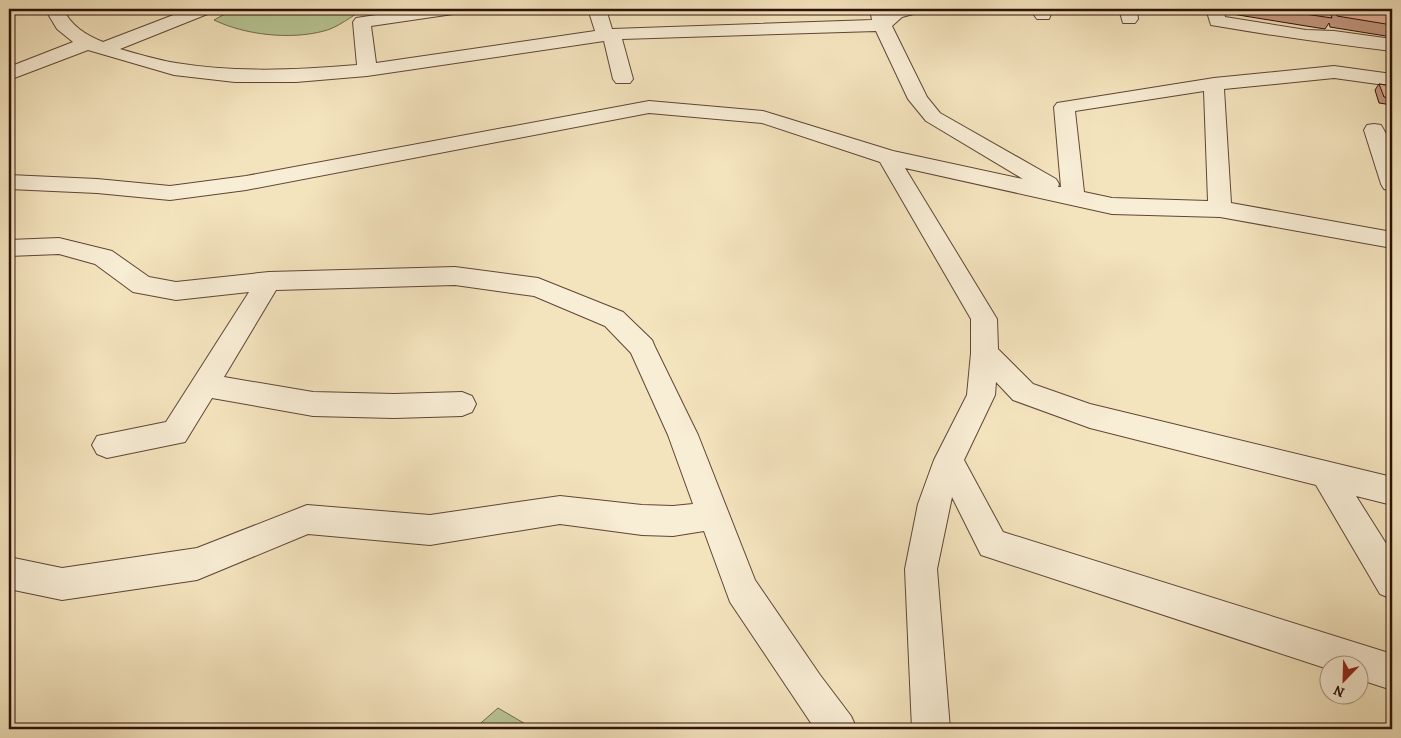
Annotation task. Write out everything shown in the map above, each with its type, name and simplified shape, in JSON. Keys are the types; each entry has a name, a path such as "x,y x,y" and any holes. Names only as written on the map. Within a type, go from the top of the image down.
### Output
{"street":[{"path":"54,9 68,31 96,46 140,62 188,73 296,76 367,70 609,35 880,17 911,9"},
{"path":"9,74 204,9"},
{"path":"367,70 362,22 453,9"},
{"path":"597,9 609,35 623,79"},
{"path":"1216,9 1217,21 1306,36 1334,37 1392,45"},
{"path":"880,17 918,99 933,117 1074,198"},
{"path":"1074,198 1064,107 1214,84 1334,72 1392,80"},
{"path":"1214,84 1220,209"},
{"path":"9,182 97,186 170,193 246,183 359,160 649,107 763,117 888,157 1112,206 1220,209 1392,240"},
{"path":"1374,130 1388,158 1392,184"},
{"path":"888,157 984,319 985,353 981,395 949,460 934,504 921,569 931,729"},
{"path":"9,248 59,246 103,257 142,285 176,291 269,281 455,276 538,287 614,319 642,347 683,436 742,590 807,688 838,729"},
{"path":"107,445 176,433 203,385 269,281"},
{"path":"985,353 1023,392 1090,416 1392,491"},
{"path":"203,385 313,404 394,406 462,404"},
{"path":"949,460 992,544 1392,672"},
{"path":"1325,473 1392,583"},
{"path":"9,574 62,584 197,564 308,519 430,530 560,510 673,521 714,515"}],"green space":[{"path":"234,9 364,9 329,29 311,34 282,35 239,29 214,20"},
{"path":"498,708 534,729 474,729"}],"building":[{"path":"1271,9 1329,9 1332,18"},
{"path":"1335,9 1392,9 1392,25 1337,16"},
{"path":"1379,84 1392,86 1392,99 1384,97"}]}
